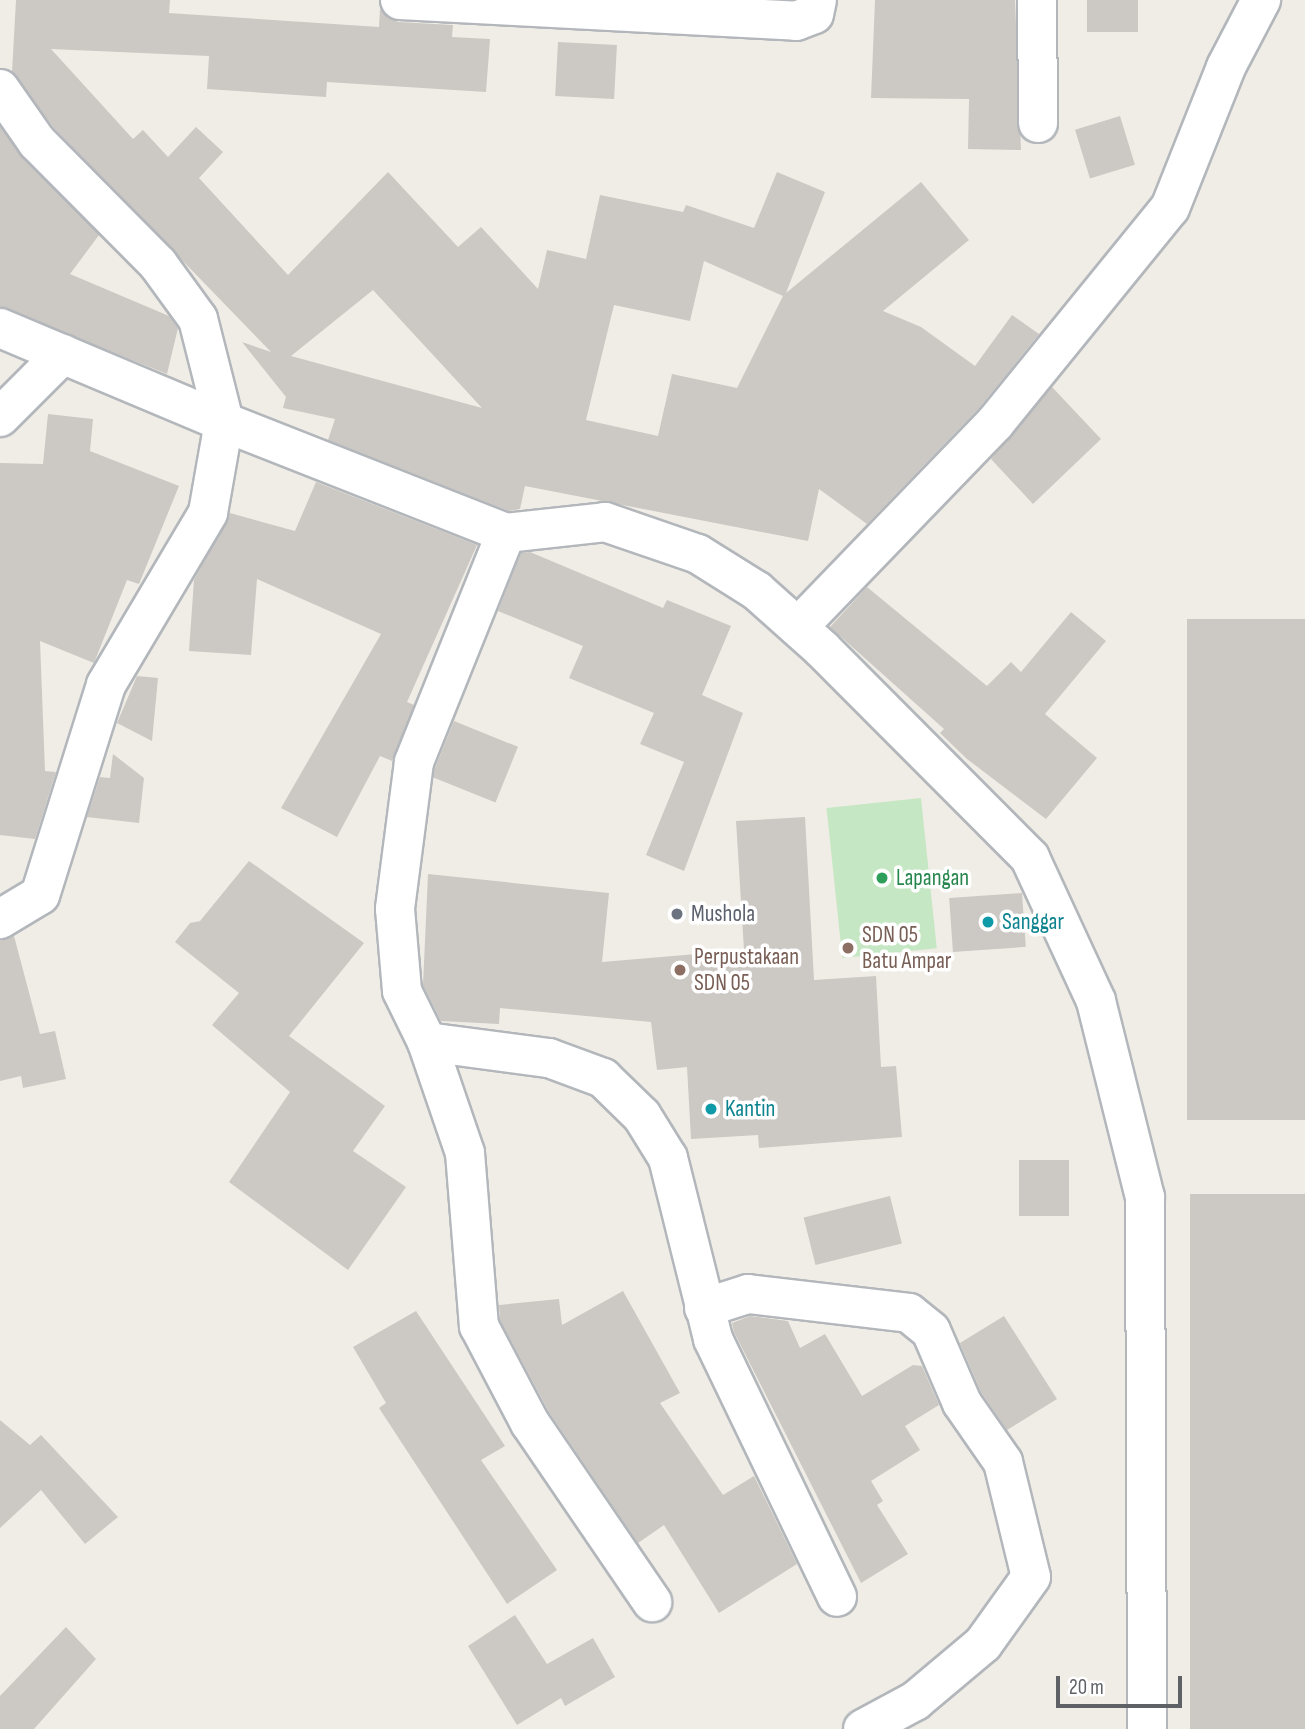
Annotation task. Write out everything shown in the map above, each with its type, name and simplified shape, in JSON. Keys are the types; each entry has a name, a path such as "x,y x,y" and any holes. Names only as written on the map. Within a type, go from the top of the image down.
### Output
{"street":[{"path":"400,0 775,20 806,18 817,0"},
{"path":"1037,0 1038,123"},
{"path":"798,627 995,423 1170,208 1226,67 1261,0"},
{"path":"0,89 37,142 158,264 198,319 224,422 208,513 106,685 40,895 0,919"},
{"path":"0,328 224,422 506,533 605,522 698,554 757,591 798,627 1030,858 1096,1001 1145,1197 1147,1729"},
{"path":"0,417 64,354"},
{"path":"506,533 414,762 405,802 395,909 402,991 427,1042 465,1153 479,1326 530,1423 652,1602"},
{"path":"427,1042 549,1058 613,1087 642,1116 668,1158 704,1308 837,1597"},
{"path":"704,1308 748,1294 909,1313 931,1331 962,1403 1003,1462 1031,1577 983,1644 915,1701 863,1729"}],"green space":[{"name":"Lapangan","path":"921,798 937,948 842,958 827,808"}],"building":[{"path":"16,0 170,0 169,13 379,27 380,9 398,22 453,25 452,37 490,39 486,92 327,82 326,97 207,89 209,56 51,49 133,139 143,130 168,157 196,127 223,152 199,178 288,275 388,172 458,247 481,227 538,289 547,250 586,259 600,195 683,212 686,205 754,228 777,172 825,192 786,293 921,182 969,240 883,311 921,327 975,366 1012,315 1039,334 979,408 867,524 819,489 808,541 525,486 520,509 509,511 328,440 335,419 283,408 286,397 242,342 271,352 54,128 12,72","holes":["704,261 783,296 737,388 672,374 658,436 586,420 614,305 690,321","373,290 482,408 291,356"]},
{"path":"875,0 1015,0 1021,150 968,149 969,99 871,98"},
{"path":"1087,0 1138,0 1138,32 1087,32"},
{"path":"558,42 617,45 614,99 555,96"},
{"path":"1120,116 1135,165 1090,179 1075,130"},
{"path":"0,127 99,235 70,274 169,316 178,328 167,374 0,307"},
{"path":"1052,387 1101,439 1033,504 991,459"},
{"path":"48,414 93,419 90,451 179,486 139,584 127,580 94,663 40,641 45,771 56,772 35,839 0,835 0,463 43,464"},
{"path":"316,482 477,545 407,702 414,705 392,761 380,756 337,837 281,808 381,634 257,579 251,655 189,651 194,580 230,513 295,531"},
{"path":"530,552 663,608 667,600 731,626 702,695 743,713 684,871 646,855 684,762 640,744 654,713 569,678 583,646 498,611 521,553"},
{"path":"867,587 987,686 1011,662 1021,672 1071,612 1106,641 1045,714 1097,758 1046,819 967,759 940,733 944,729 830,627"},
{"path":"1187,619 1305,619 1305,1120 1187,1120"},
{"path":"137,676 158,678 152,741 117,723"},
{"path":"454,721 518,747 495,802 432,777"},
{"path":"113,754 144,778 139,823 87,817 100,777 110,778"},
{"path":"805,817 814,980 876,976 881,1067 896,1066 902,1137 759,1148 758,1135 691,1139 687,1067 657,1070 651,1022 500,1008 499,1024 441,1021 423,985 428,874 609,893 602,962 744,950 736,821"},
{"path":"249,861 364,943 289,1036 385,1106 353,1151 406,1187 348,1270 229,1182 290,1092 212,1025 239,993 175,942 190,923 200,921"},
{"name":"Sanggar","path":"1022,893 1026,947 953,952 949,898"},
{"path":"14,936 40,1034 55,1031 66,1079 23,1088 21,1076 0,1081 0,941"},
{"path":"1019,1160 1069,1160 1069,1216 1019,1216"},
{"path":"1190,1194 1305,1194 1305,1729 1190,1729"},
{"path":"890,1196 902,1244 815,1265 804,1218"},
{"path":"623,1291 680,1393 660,1403 723,1495 754,1476 797,1564 719,1613 664,1525 638,1543 549,1412 500,1320 499,1305 559,1299 562,1325"},
{"path":"416,1311 505,1446 481,1460 557,1570 507,1604 379,1408 386,1403 353,1347"},
{"path":"750,1316 788,1321 800,1348 825,1334 862,1396 913,1365 922,1366 939,1405 905,1426 920,1450 871,1481 883,1501 877,1505 908,1554 861,1583 734,1332 732,1323"},
{"path":"1004,1316 1057,1399 1007,1430 981,1392 960,1343"},
{"path":"0,1420 30,1445 41,1435 118,1517 85,1544 41,1490 0,1528"},
{"path":"515,1615 547,1664 593,1638 615,1677 565,1706 561,1698 517,1725 468,1646"},
{"path":"66,1627 96,1659 34,1729 0,1729 0,1696"}],"place":[{"name":"Lapangan","path":"882,878"},
{"name":"Mushola","path":"677,914"},
{"name":"Sanggar","path":"988,922"},
{"name":"SDN 05 Batu Ampar","path":"848,948"},
{"name":"Perpustakaan SDN 05","path":"680,970"},
{"name":"Kantin","path":"711,1109"}]}
